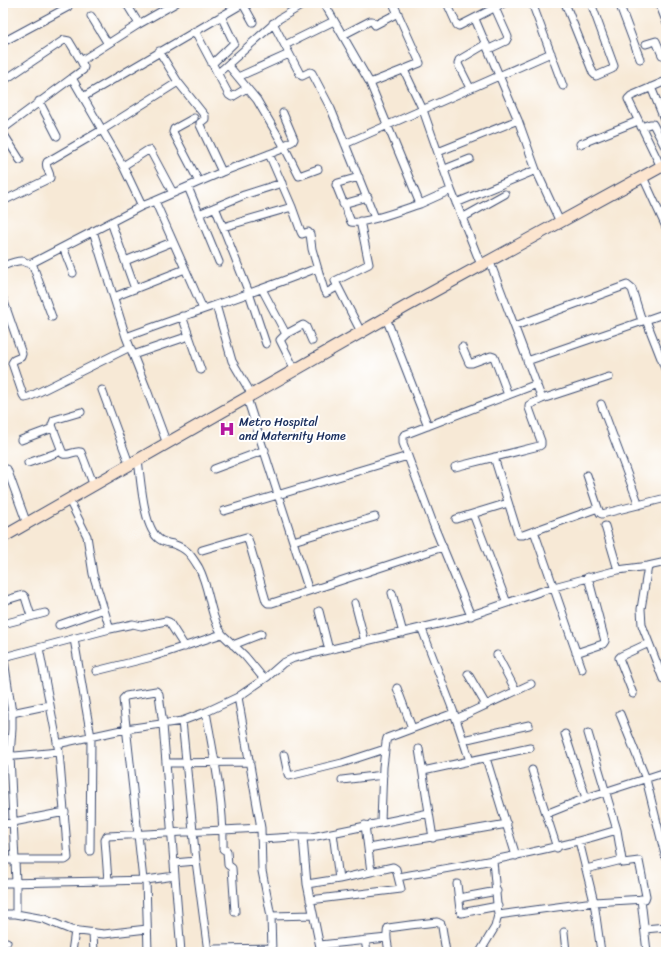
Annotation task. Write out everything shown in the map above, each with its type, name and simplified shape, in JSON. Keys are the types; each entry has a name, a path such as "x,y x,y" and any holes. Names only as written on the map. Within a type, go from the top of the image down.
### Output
{"main road":[{"path":"3,538 361,332 663,166"}],"street":[{"path":"126,3 139,24"},
{"path":"81,61 139,24 176,3"},
{"path":"83,97 243,3 253,22"},
{"path":"217,74 273,23 306,3"},
{"path":"324,3 370,83 420,204"},
{"path":"370,83 420,63 393,3"},
{"path":"447,3 458,26 475,19 503,3"},
{"path":"532,3 563,86"},
{"path":"565,3 593,73 596,76 612,69 614,66 591,3"},
{"path":"619,3 640,59"},
{"path":"659,3 666,21"},
{"path":"3,42 69,4"},
{"path":"470,88 458,64 459,60 506,41 508,37 495,8"},
{"path":"343,35 370,21 376,25 398,13"},
{"path":"91,16 108,44"},
{"path":"212,64 234,43 221,16"},
{"path":"475,19 518,120 536,170 560,222"},
{"path":"285,45 334,21"},
{"path":"273,23 301,75 310,72 313,74 331,109 368,197 375,218"},
{"path":"195,31 217,74 232,97 247,88"},
{"path":"3,81 64,40 69,42 84,67 83,70 3,129"},
{"path":"646,44 656,41 662,56 666,56"},
{"path":"159,51 178,82 206,116 205,119 200,122 200,125 222,172"},
{"path":"345,144 551,52"},
{"path":"238,77 289,54"},
{"path":"228,65 257,100 299,176 318,169"},
{"path":"404,70 423,110 462,218 515,326 542,399"},
{"path":"72,78 123,166 142,206"},
{"path":"663,166 629,102 629,98 666,81"},
{"path":"3,201 48,179 50,176 46,166 47,162 102,130 178,82"},
{"path":"651,87 666,124"},
{"path":"39,102 57,136"},
{"path":"3,266 18,262 27,264 32,263 142,206 284,147 294,139 283,113"},
{"path":"194,118 174,129 173,132 199,182"},
{"path":"438,152 518,120"},
{"path":"580,144 640,124 653,124 666,150"},
{"path":"3,133 20,160"},
{"path":"123,166 150,150 173,194"},
{"path":"269,154 292,207 301,233 308,232 310,234 312,249 325,292 328,293 338,287"},
{"path":"444,170 470,159"},
{"path":"456,203 536,170"},
{"path":"359,177 336,184 351,222 360,222 399,212 451,190"},
{"path":"643,177 666,227"},
{"path":"199,214 244,195 282,183"},
{"path":"188,187 219,262"},
{"path":"462,218 505,194"},
{"path":"344,204 368,197"},
{"path":"155,201 203,309"},
{"path":"215,207 249,293 266,344"},
{"path":"223,227 292,207"},
{"path":"111,222 135,289"},
{"path":"360,222 369,264 336,280 335,283 361,332"},
{"path":"93,231 126,337 166,444"},
{"path":"125,261 172,242"},
{"path":"63,247 73,273"},
{"path":"32,263 52,317"},
{"path":"126,337 317,268"},
{"path":"114,297 186,269"},
{"path":"515,326 627,285 632,289 665,367"},
{"path":"262,289 286,334"},
{"path":"3,298 22,354 21,357 14,360 12,363 22,395 25,398 130,347"},
{"path":"216,305 232,361 250,396 265,450 309,591"},
{"path":"527,361 666,313"},
{"path":"182,316 200,370"},
{"path":"386,318 428,426"},
{"path":"295,370 280,340 286,334 304,325 312,341"},
{"path":"133,355 189,336"},
{"path":"462,347 469,363 491,356 494,357 508,395"},
{"path":"455,467 540,445 540,440 528,406 530,404 609,377"},
{"path":"471,616 402,443 402,437 537,384"},
{"path":"102,390 134,463 150,529 160,540 182,548 191,554 207,587 216,623 222,634 249,661 264,680"},
{"path":"601,404 639,505"},
{"path":"81,412 54,420 52,423 62,451 65,455 77,451 81,452 94,486"},
{"path":"21,440 53,428"},
{"path":"214,468 265,450"},
{"path":"28,463 62,451"},
{"path":"224,511 408,456"},
{"path":"494,457 519,535 523,535 598,508"},
{"path":"7,469 27,524"},
{"path":"587,475 600,513 605,514 666,498"},
{"path":"69,500 86,536 93,574 110,629"},
{"path":"456,519 508,502"},
{"path":"473,514 507,603"},
{"path":"293,541 375,518"},
{"path":"605,526 618,570"},
{"path":"534,531 582,669"},
{"path":"202,550 246,537 248,539 266,601 268,603 272,603 443,547"},
{"path":"57,744 126,729 163,725 182,721 238,697 264,680 288,660 471,616 554,587 588,577 618,570 666,562"},
{"path":"648,566 641,616 642,625 663,680"},
{"path":"576,653 603,644 605,641 588,577"},
{"path":"392,593 403,633"},
{"path":"3,600 23,595 31,616"},
{"path":"355,603 365,642"},
{"path":"59,625 104,609"},
{"path":"319,611 329,650"},
{"path":"3,624 44,613"},
{"path":"16,914 16,882 11,785 6,755 12,729 12,713 6,695 3,655 39,648 133,624 139,626 168,621 186,647"},
{"path":"422,628 470,761"},
{"path":"96,671 152,657 222,634"},
{"path":"233,645 261,634"},
{"path":"74,639 91,737 90,851"},
{"path":"633,694 619,658 649,643"},
{"path":"3,860 67,859 68,856 65,812 57,744 39,648"},
{"path":"497,655 516,691"},
{"path":"468,674 486,705"},
{"path":"382,822 383,775 387,738 412,728 455,716 486,705 531,684"},
{"path":"397,688 412,728"},
{"path":"148,952 144,880 123,701 124,697 156,691 159,694 163,725 181,952"},
{"path":"215,949 272,950 271,916 262,871 261,828 238,697"},
{"path":"12,713 50,705"},
{"path":"206,712 215,763 223,830 223,849 227,851 228,865 232,868 235,912"},
{"path":"620,714 646,779 666,859"},
{"path":"182,721 196,861 208,952"},
{"path":"463,740 529,725"},
{"path":"588,733 607,791 617,830 622,860"},
{"path":"566,734 586,798"},
{"path":"422,771 530,748"},
{"path":"284,755 289,776 336,765 385,749"},
{"path":"419,749 433,838"},
{"path":"6,755 15,756 58,752"},
{"path":"486,758 516,856"},
{"path":"166,763 250,762"},
{"path":"532,770 557,848"},
{"path":"546,814 586,798 666,772"},
{"path":"342,780 383,775"},
{"path":"3,786 11,785"},
{"path":"3,824 65,812"},
{"path":"262,839 293,837 312,838 429,812"},
{"path":"368,848 433,838 506,824"},
{"path":"365,825 371,872"},
{"path":"108,881 106,838 108,836 261,828"},
{"path":"398,877 493,861 557,848 617,830"},
{"path":"333,833 339,879"},
{"path":"304,838 307,884 321,948 365,940 387,938"},
{"path":"579,841 594,902 601,952"},
{"path":"498,914 594,902 646,898 639,861 637,860 624,863 622,860 586,869"},
{"path":"174,864 196,861"},
{"path":"480,952 495,928 498,914 493,861"},
{"path":"307,884 395,867 401,889 310,900"},
{"path":"3,883 144,880 175,876"},
{"path":"458,884 461,913 498,906"},
{"path":"459,898 497,891"},
{"path":"642,899 647,952"},
{"path":"3,914 16,914 44,919 71,930 93,933 104,934 147,930"},
{"path":"271,916 313,915"},
{"path":"389,952 386,931 388,928 437,922 441,924 442,927 446,952"},
{"path":"645,929 666,928"},
{"path":"72,952 75,931"},
{"path":"564,932 566,952"},
{"path":"93,933 94,952"},
{"path":"365,940 367,952"}],"place":[{"name":"Metro Hospital and Maternity Home","path":"227,429"}]}
